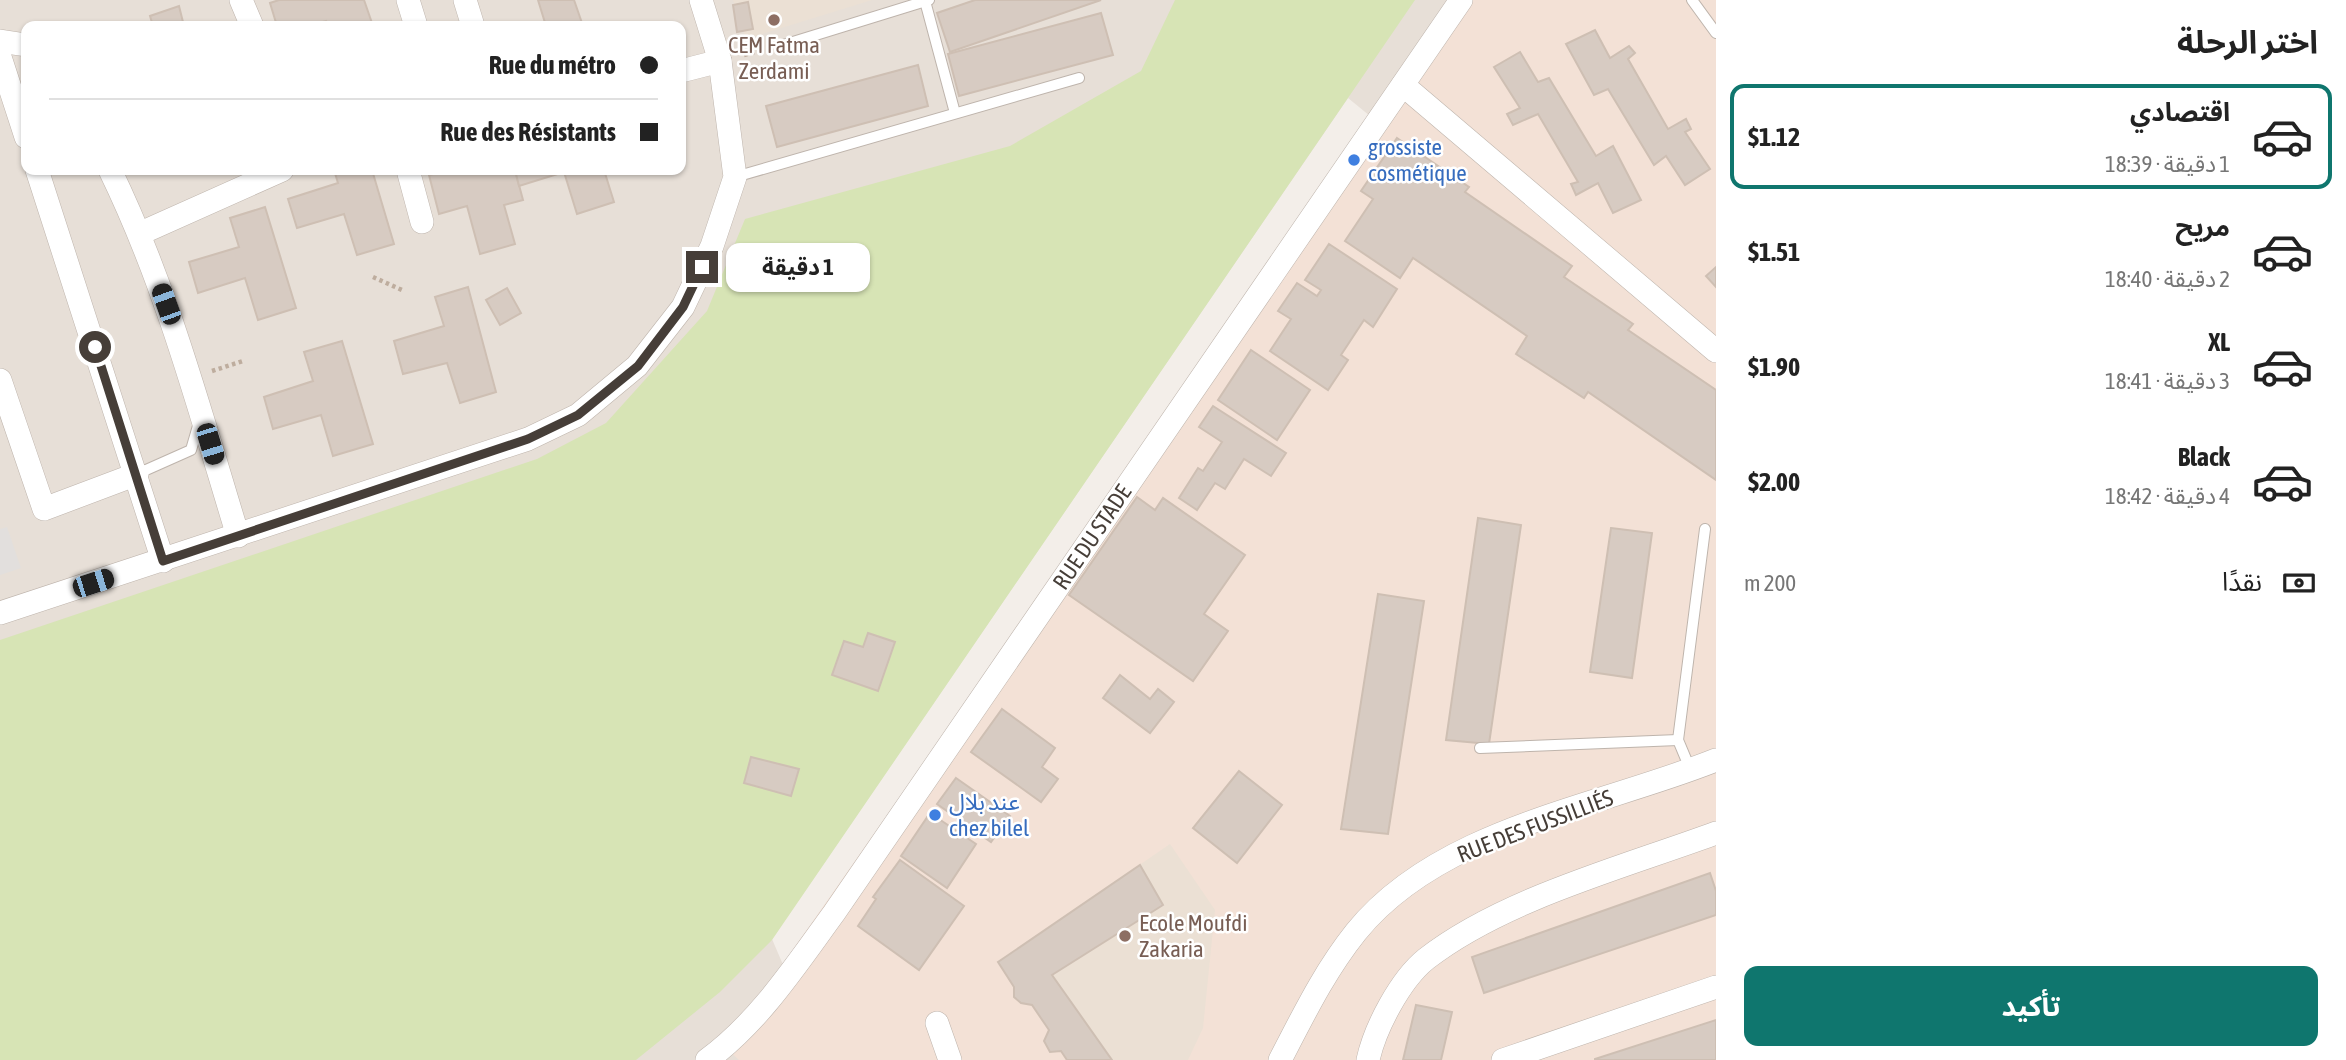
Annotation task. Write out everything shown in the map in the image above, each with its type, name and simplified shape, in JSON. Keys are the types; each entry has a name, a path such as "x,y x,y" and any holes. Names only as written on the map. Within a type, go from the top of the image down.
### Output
{"street":[{"path":"241,0 250,21"},
{"path":"408,0 414,21"},
{"path":"465,0 471,21"},
{"path":"0,613 528,439 578,415 638,366 683,307 712,246 735,177 720,61 701,0"},
{"name":"RUE DU STADE","path":"720,1056 774,995 834,914 1461,0"},
{"path":"0,41 21,44"},
{"path":"0,57 21,122"},
{"path":"686,70 720,61"},
{"path":"1403,85 1716,351"},
{"path":"39,175 163,561"},
{"path":"112,175 141,233 193,388 238,536"},
{"path":"141,233 271,175"},
{"path":"409,175 422,222"},
{"path":"0,380 44,509 137,474"},
{"name":"RUE DES FUSSILLIÉS","path":"1280,1060 1321,980 1357,930 1400,890 1441,863 1498,835 1716,763"},
{"path":"1368,1060 1374,1036 1394,1000 1424,961 1465,933 1550,894 1716,833"},
{"path":"1503,1060 1716,987"},
{"path":"937,1023 950,1060"}],"lane":[{"path":"1692,0 1716,33"},
{"path":"780,46 927,1 955,113"},
{"path":"735,177 1079,78"},
{"path":"137,474 191,450 199,431 193,388"},
{"path":"1691,771 1678,740 1705,529"},
{"path":"1480,748 1678,740"}],"path":[{"path":"720,61 780,46"},
{"path":"373,277 402,290"},
{"path":"193,388 243,360"}],"shaded area":[{"path":"0,0 1716,0 1716,399 1348,98 772,939 814,1037 1067,1060 0,1060"},
{"name":"CEM Fatma Zerdami","path":"733,0 872,0 746,39"},
{"path":"1457,0 1716,0 1716,1060 739,1060 725,1047"},
{"path":"7,527 21,568 0,575 0,529"},
{"name":"Ecole Moufdi Zakaria","path":"1170,844 1215,910 1203,1028 1188,1060 1067,1060 1061,1052 1050,1052 1044,1041 1049,1030 1032,1005 1021,1003 1014,997 1014,987 998,962"}],"green space":[{"path":"1175,0 1415,0 772,940 720,992 636,1060 0,1060 0,640 537,459 606,423 707,311 745,219 1010,146 1141,71"}],"building":[{"path":"279,0 364,0 371,21 275,21 270,3"},
{"path":"538,0 574,0 581,21 544,21"},
{"path":"975,0 1101,0 950,52 937,13"},
{"path":"748,2 753,29 737,32 733,5"},
{"path":"179,6 183,21 152,21 150,16"},
{"path":"1101,13 1113,55 959,96 948,54"},
{"path":"1595,30 1610,58 1629,46 1635,53 1628,59 1668,129 1686,119 1691,129 1685,132 1710,169 1685,185 1666,156 1654,165 1608,89 1594,95 1566,44"},
{"path":"1520,52 1538,82 1549,78 1596,156 1613,146 1641,200 1613,213 1598,183 1576,195 1571,184 1578,182 1538,114 1513,125 1507,114 1520,108 1494,67"},
{"path":"918,65 928,106 777,147 766,106"},
{"path":"1397,138 1469,187 1465,192 1572,266 1564,277 1633,324 1628,330 1716,390 1716,480 1588,392 1584,398 1516,354 1527,336 1413,258 1400,278 1345,241 1373,199 1361,191"},
{"path":"336,175 373,175 394,244 357,255 344,214 297,228 288,199 338,183"},
{"path":"429,175 516,175 523,200 504,205 515,244 480,254 467,206 439,214"},
{"path":"516,175 554,175 519,186"},
{"path":"565,175 606,175 614,202 577,214"},
{"path":"265,207 296,308 258,320 245,278 198,293 189,262 239,247 230,218"},
{"path":"1329,244 1397,289 1373,327 1364,320 1341,355 1348,360 1328,390 1270,351 1291,319 1278,311 1297,283 1317,296 1321,290 1305,280"},
{"path":"1716,267 1716,287 1706,276"},
{"path":"468,287 496,392 460,403 447,363 403,374 394,341 444,326 435,297"},
{"path":"507,288 521,313 500,325 486,300"},
{"path":"342,341 373,444 333,456 321,415 273,429 264,397 313,381 304,352"},
{"path":"1251,350 1310,390 1277,440 1218,400"},
{"path":"1213,406 1286,453 1271,476 1244,459 1225,489 1215,483 1197,510 1179,498 1198,468 1203,471 1222,442 1199,427"},
{"path":"1137,497 1155,510 1163,498 1245,555 1204,614 1228,631 1193,681 1069,595"},
{"path":"1478,518 1521,525 1489,744 1446,740"},
{"path":"1611,528 1652,533 1632,678 1590,672"},
{"path":"1378,594 1424,601 1388,834 1341,829"},
{"path":"868,633 895,642 878,691 832,675 844,641 863,647"},
{"path":"1120,675 1150,699 1158,689 1174,702 1150,733 1103,698"},
{"path":"1002,709 1055,748 1042,767 1058,779 1041,802 971,752"},
{"path":"751,757 799,769 791,796 744,783"},
{"path":"1239,771 1282,805 1237,863 1193,828"},
{"path":"956,778 1010,816 991,842 937,804"},
{"path":"930,813 976,844 947,888 901,856"},
{"path":"900,860 964,906 919,970 858,926 876,899 873,897"},
{"path":"1140,865 1163,905 1052,975 1112,1060 1067,1060 1061,1051 1050,1052 1044,1041 1049,1030 1032,1005 1021,1003 1014,997 1014,987 998,962"},
{"path":"1710,873 1716,891 1716,915 1484,993 1472,957"},
{"path":"1416,1005 1452,1012 1441,1060 1403,1060"},
{"path":"1716,1020 1716,1060 1595,1060 1595,1059"}],"place":[{"name":"CEM Fatma Zerdami","path":"774,20"},
{"name":"grossiste cosmétique","path":"1354,160"},
{"name":"عند بلال chez bilel","path":"935,815"},
{"name":"Ecole Moufdi Zakaria","path":"1125,936"}],"route":[{"path":"95,347 163,561 528,439 578,415 638,366 683,307 702,267"}]}
